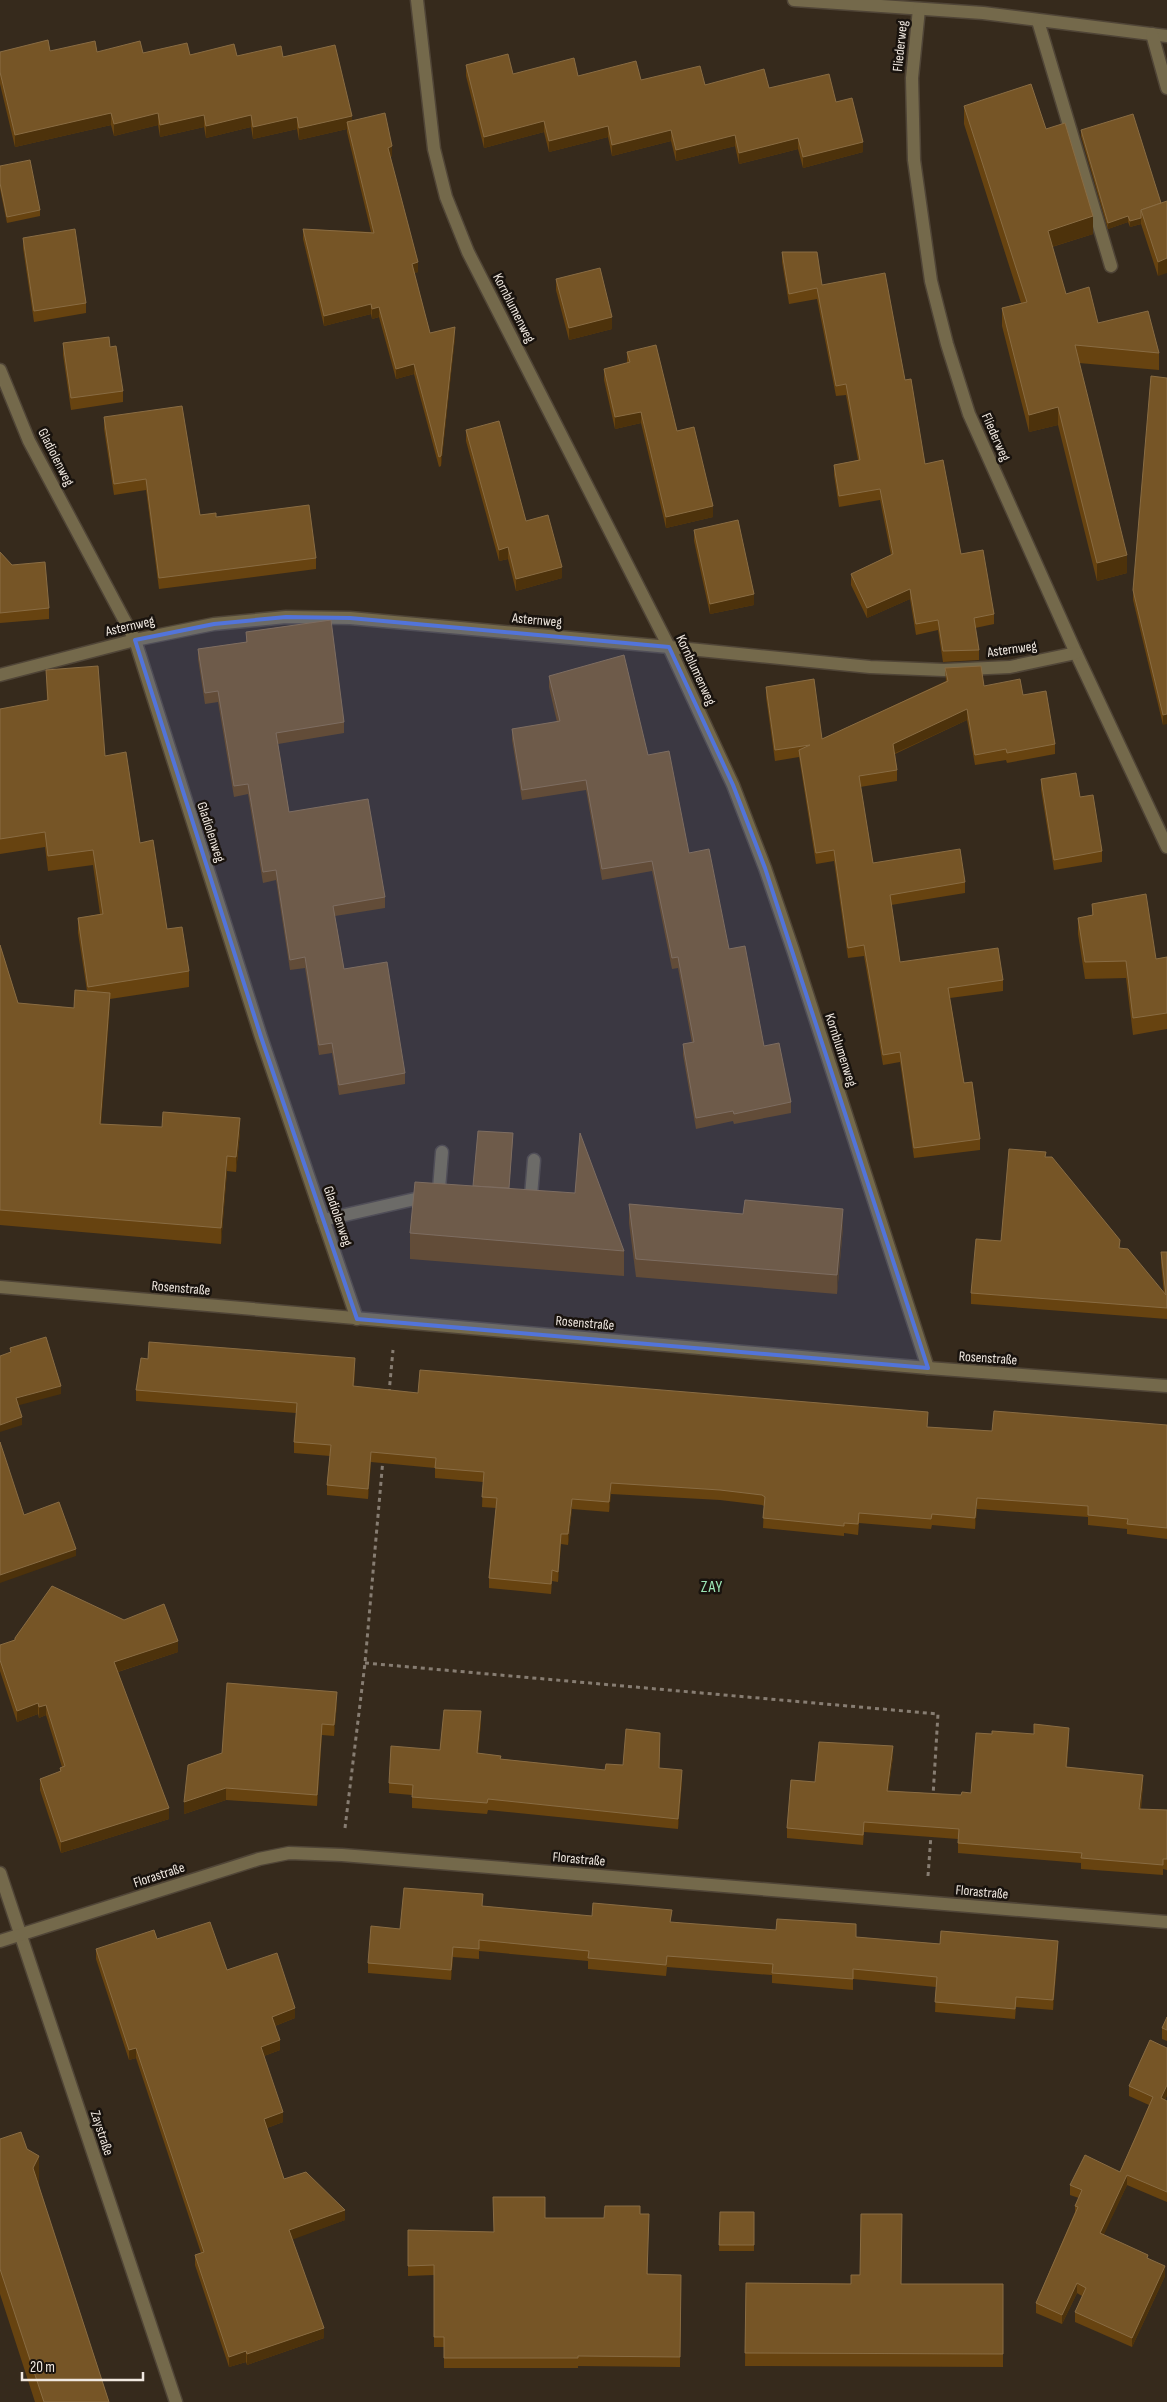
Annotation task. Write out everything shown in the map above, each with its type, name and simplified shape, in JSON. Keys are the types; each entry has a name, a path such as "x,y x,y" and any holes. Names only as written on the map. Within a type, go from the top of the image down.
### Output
{"street":[{"name":"Kornblumenweg","path":"417,0 434,149 446,197 468,252 669,646 733,785 765,868 928,1368"},
{"path":"794,0 983,13 1167,36"},
{"name":"Fliederweg","path":"919,9 912,78 914,160 931,280 947,344 970,414 1076,653 1167,847"},
{"path":"1038,21 1110,266"},
{"path":"1152,34 1167,88"},
{"name":"Gladiolenweg","path":"0,370 29,441 135,640 261,1037 357,1319"},
{"name":"Asternweg","path":"0,675 135,640 214,624 286,617 350,618 669,646 870,667 944,670 1010,667 1076,653"},
{"path":"323,1220 416,1199 442,1201 442,1152"},
{"path":"520,1207 530,1208 534,1160"},
{"name":"Rosenstraße","path":"0,1287 928,1368 1167,1386"},
{"name":"Florastraße","path":"0,1942 259,1859 289,1853 342,1855 1167,1922"},
{"name":"Zaystraße","path":"0,1873 176,2402"}],"path":[{"path":"388,1400 395,1322"},
{"path":"342,1855 365,1662 383,1458"},
{"path":"365,1662 938,1714 933,1804"},
{"path":"927,1903 931,1833"}],"highlighted area":[{"path":"286,617 350,618 669,647 733,785 765,868 928,1368 357,1319 261,1037 135,640 214,624"}],"building":[{"path":"48,40 50,51 95,41 97,52 140,41 143,53 187,43 190,55 234,44 237,56 281,46 283,57 335,45 352,116 299,128 297,117 253,127 251,115 206,126 204,115 160,125 158,113 114,124 111,113 15,135 0,72 0,52"},
{"path":"508,54 513,74 574,58 578,76 636,61 641,80 700,66 705,85 764,69 769,88 829,74 836,102 852,98 863,142 803,157 798,138 739,153 735,135 676,150 671,130 612,145 608,126 549,141 544,121 484,137 466,65"},
{"path":"1031,84 1046,129 1065,123 1093,216 1048,231 1066,294 1089,287 1098,323 1148,311 1159,353 1075,345 1127,555 1097,563 1058,407 1029,415 1002,308 1027,302 964,106"},
{"path":"385,113 392,146 388,148 418,262 412,264 430,333 455,327 441,456 439,457 414,364 396,369 379,307 372,309 371,304 324,316 303,229 374,233 347,122"},
{"path":"1133,114 1161,203 1141,210 1141,218 1130,221 1128,216 1108,223 1081,130"},
{"path":"30,160 40,210 7,217 0,183 0,166"},
{"path":"1167,201 1167,258 1158,262 1141,210"},
{"path":"75,229 86,303 34,311 23,238"},
{"path":"782,252 817,252 822,285 885,273 905,380 911,379 925,464 943,460 961,554 983,550 994,614 974,618 979,650 943,651 938,620 916,624 910,589 867,608 851,574 893,554 880,489 839,496 834,465 860,460 846,384 836,386 817,288 789,294"},
{"path":"600,268 612,317 569,328 556,279"},
{"path":"109,337 110,347 116,346 123,391 71,398 63,343"},
{"path":"656,345 677,431 694,427 713,506 666,517 641,412 615,417 604,369 630,362 627,352"},
{"path":"1151,376 1167,378 1167,714 1163,715 1133,590"},
{"path":"182,406 200,515 216,513 216,517 309,505 316,558 159,578 146,479 114,484 104,417"},
{"path":"499,421 526,521 548,515 562,567 516,579 508,547 499,550 466,430"},
{"path":"738,520 754,594 710,604 694,530"},
{"path":"0,552 12,565 45,562 49,608 0,613"},
{"path":"331,620 344,722 276,733 289,812 368,799 385,897 333,906 344,969 387,962 405,1073 339,1085 332,1043 319,1045 305,957 290,960 276,870 263,872 248,784 234,786 218,691 205,693 198,649 247,642 246,632"},
{"path":"624,655 648,755 669,751 689,853 709,849 729,949 745,946 764,1046 779,1043 791,1102 734,1114 733,1111 696,1118 683,1044 694,1042 678,957 672,958 652,861 602,869 586,780 522,790 512,729 560,721 549,676"},
{"path":"98,666 105,756 126,752 140,843 153,840 167,929 182,927 189,971 88,987 78,918 103,914 93,850 48,856 45,832 0,839 0,709 48,700 46,670"},
{"path":"981,666 984,686 1020,679 1023,695 1046,691 1055,744 1007,753 1006,749 975,755 967,709 893,744 897,770 859,776 873,863 960,849 965,882 890,895 900,962 998,948 1003,980 948,988 964,1083 972,1082 980,1139 914,1148 900,1052 883,1055 864,945 848,948 834,850 816,853 799,750 810,745 775,750 766,687 814,679 822,739 948,681 945,668"},
{"path":"1076,773 1080,797 1093,795 1102,851 1054,860 1041,779"},
{"path":"1146,894 1156,959 1167,957 1167,1013 1133,1018 1126,961 1085,962 1078,918 1093,915 1092,904"},
{"path":"0,945 18,1003 74,1008 75,990 110,993 100,1124 162,1127 163,1112 240,1118 236,1157 227,1156 221,1228 0,1210"},
{"path":"478,1131 513,1133 509,1188 473,1186"},
{"path":"580,1133 624,1251 410,1233 415,1182 575,1193"},
{"path":"1009,1149 1046,1152 1045,1157 1052,1157 1120,1240 1119,1248 1128,1249 1166,1295 1161,1252 1167,1252 1167,1308 971,1293 976,1239 1001,1241"},
{"path":"745,1200 843,1209 837,1275 636,1259 629,1204 743,1214"},
{"path":"46,1337 61,1386 16,1398 22,1417 0,1425 0,1356 11,1352 10,1348"},
{"path":"149,1342 355,1358 353,1386 418,1393 420,1370 928,1412 927,1427 992,1431 994,1411 1167,1425 1167,1528 1127,1524 1128,1519 1088,1515 1088,1506 977,1498 975,1518 932,1514 931,1519 859,1513 858,1524 844,1523 844,1526 763,1518 765,1497 762,1495 720,1490 611,1483 609,1502 572,1499 568,1534 561,1534 558,1572 552,1570 551,1584 489,1578 497,1498 482,1497 484,1472 435,1468 436,1458 371,1452 368,1489 327,1485 331,1445 294,1442 297,1403 136,1390 141,1358 148,1359"},
{"path":"0,1442 24,1515 59,1502 76,1549 0,1575"},
{"path":"52,1586 124,1620 164,1604 178,1641 114,1662 169,1808 61,1842 40,1779 61,1771 60,1768 65,1766 46,1705 39,1707 38,1703 17,1711 0,1660 0,1645 15,1640"},
{"path":"227,1683 337,1692 334,1725 322,1724 317,1795 226,1788 184,1802 188,1765 222,1753"},
{"path":"444,1710 481,1711 477,1753 501,1756 500,1759 605,1770 606,1764 623,1765 626,1729 660,1733 659,1768 682,1770 678,1819 488,1799 487,1803 412,1797 413,1785 389,1783 391,1746 440,1750"},
{"path":"1034,1724 1069,1728 1066,1767 1143,1775 1139,1809 1167,1810 1167,1859 1163,1859 1163,1865 1081,1858 1082,1853 958,1843 959,1829 864,1822 863,1835 787,1828 791,1780 815,1782 819,1742 893,1746 887,1791 961,1795 962,1792 971,1793 976,1733 992,1734 992,1731 1034,1734"},
{"path":"404,1888 483,1894 482,1906 592,1916 593,1903 672,1910 670,1922 776,1930 777,1919 856,1924 856,1937 940,1944 941,1931 1058,1941 1053,2000 1016,1997 1015,2009 935,2002 937,1977 853,1969 853,1979 772,1973 773,1964 667,1956 666,1965 588,1958 589,1951 479,1940 479,1949 453,1947 451,1970 368,1963 371,1926 400,1929"},
{"path":"210,1922 227,1970 277,1953 295,2008 272,2017 280,2040 261,2047 283,2112 264,2119 284,2179 306,2172 345,2210 289,2230 324,2328 247,2354 246,2351 229,2357 195,2255 204,2252 136,2048 129,2050 96,1949 154,1930 157,1939"},
{"path":"1167,2017 1167,2030 1162,2028"},
{"path":"1150,2040 1167,2048 1167,2085 1161,2098 1167,2101 1167,2192 1127,2175 1100,2233 1148,2255 1147,2258 1165,2266 1132,2338 1075,2312 1086,2288 1077,2283 1062,2315 1036,2303 1078,2207 1075,2206 1082,2190 1070,2185 1085,2155 1120,2172 1137,2134 1153,2097 1129,2086"},
{"path":"21,2132 27,2149 39,2156 33,2168 109,2402 44,2402 0,2269 0,2139"},
{"path":"493,2197 545,2197 545,2218 604,2218 605,2206 640,2206 640,2214 649,2214 647,2274 681,2275 680,2357 444,2358 444,2337 434,2337 434,2265 408,2266 408,2230 494,2232"},
{"path":"720,2212 754,2212 754,2245 719,2245"},
{"path":"861,2214 902,2214 901,2284 1003,2284 1003,2354 745,2353 746,2283 851,2284 851,2275 860,2275"}],"district":[{"name":"ZAY","path":"712,1587"}]}
